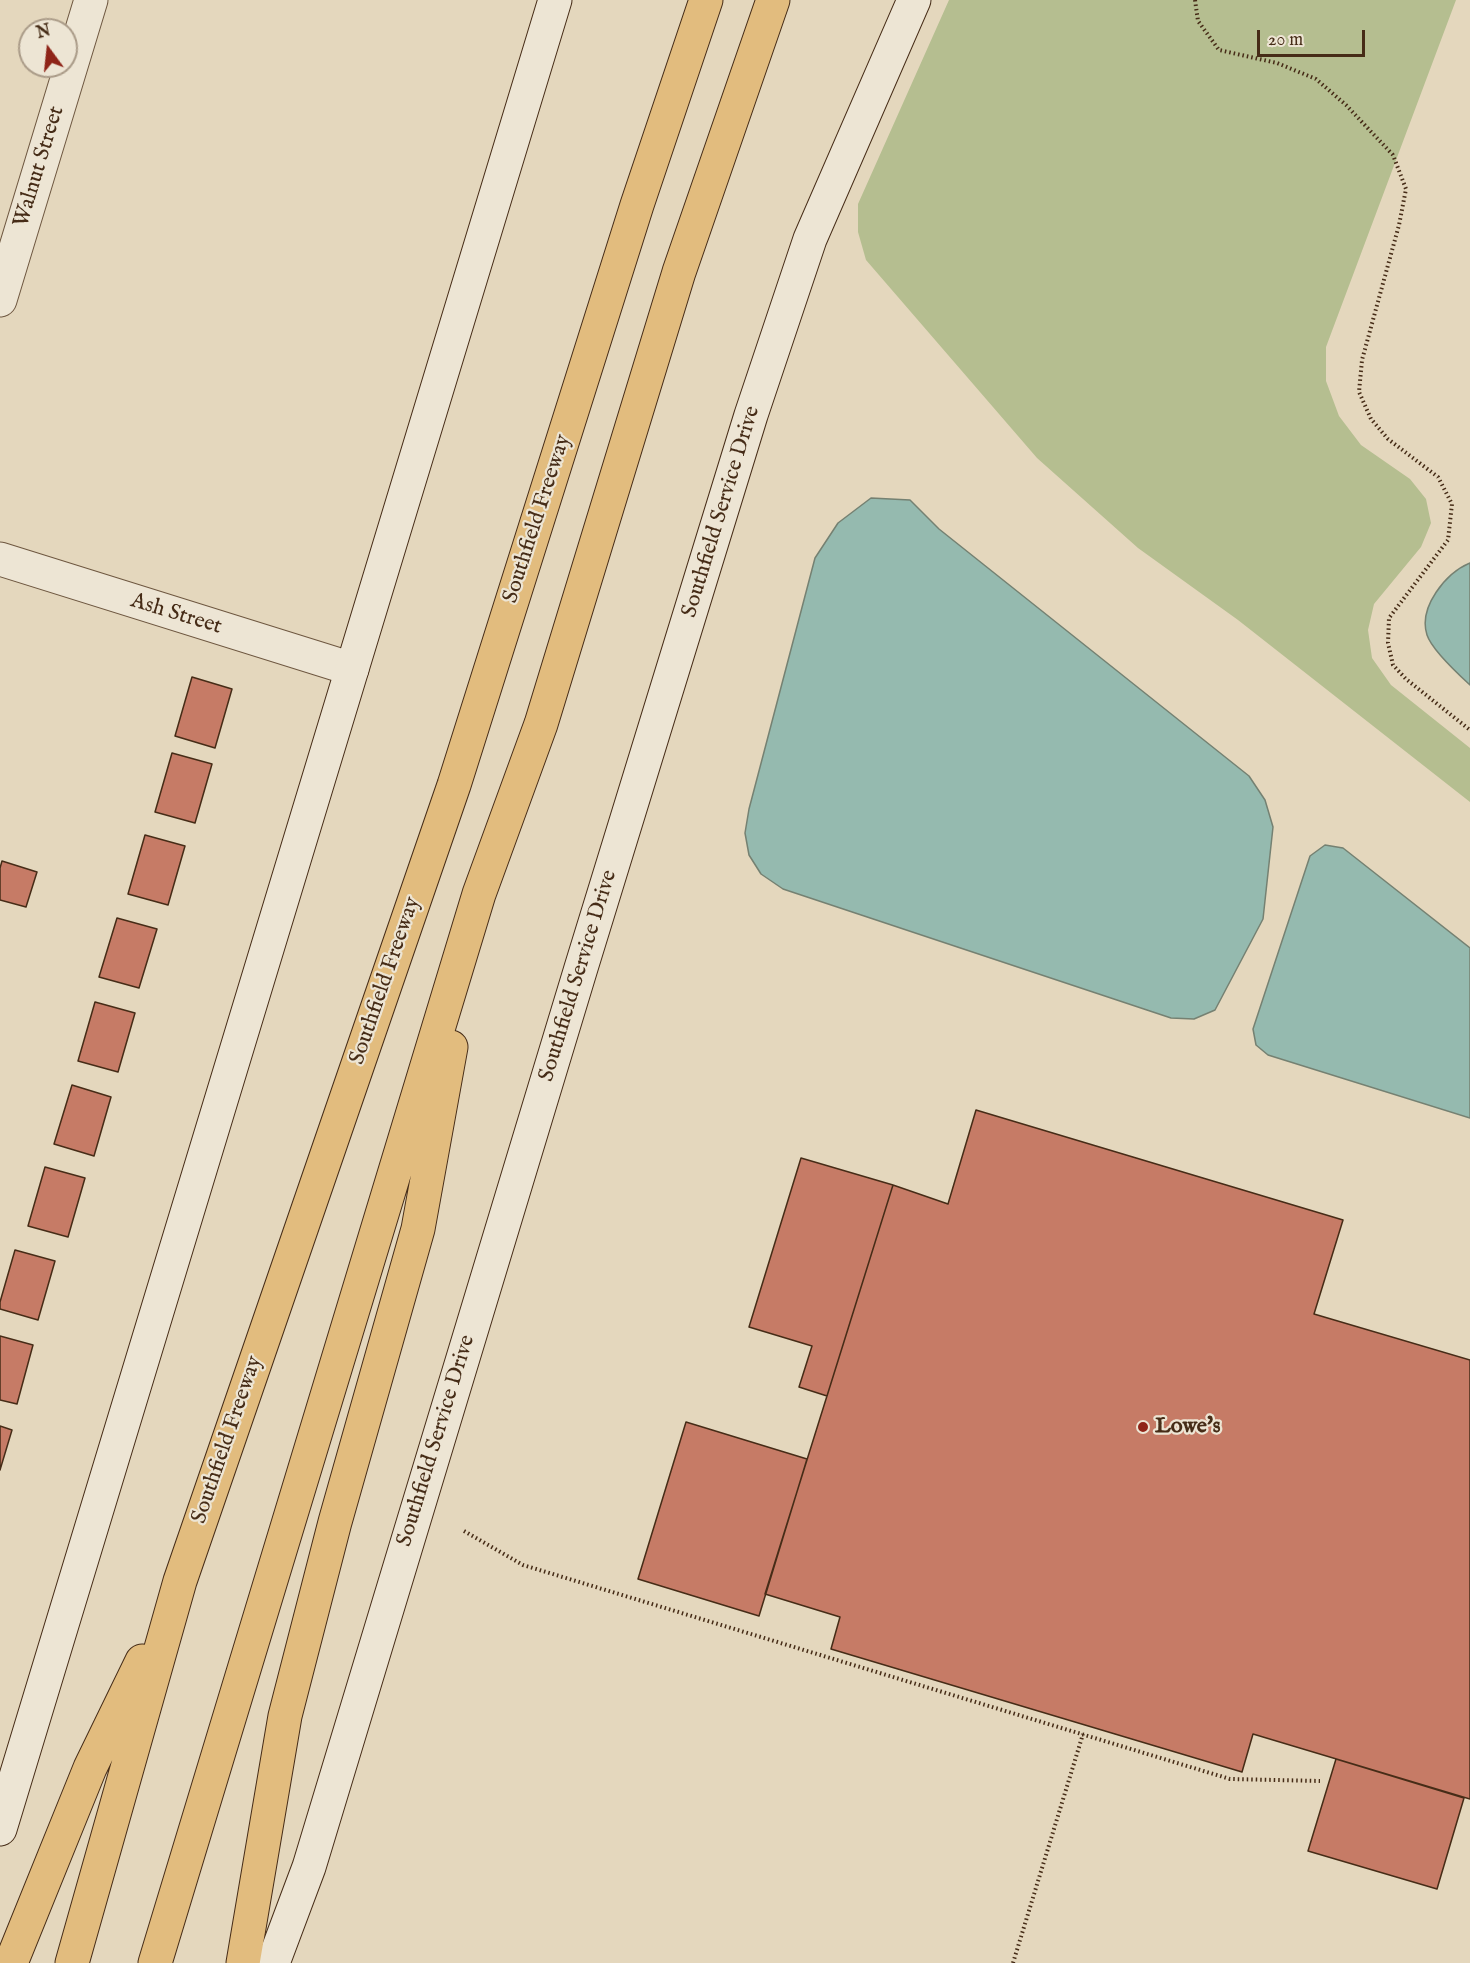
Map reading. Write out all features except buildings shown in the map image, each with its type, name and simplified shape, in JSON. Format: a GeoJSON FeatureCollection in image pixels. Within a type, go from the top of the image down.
{"type":"FeatureCollection","features":[{"type":"Feature","properties":{"kind":"highway","name":"Southfield Freeway"},"geometry":{"type":"LineString","coordinates":[[72,1963],[180,1581],[454,785],[637,205],[706,0]]}},
{"type":"Feature","properties":{"kind":"highway"},"geometry":{"type":"LineString","coordinates":[[155,1963],[479,894],[541,724],[679,272],[773,0]]}},
{"type":"Feature","properties":{"kind":"highway"},"geometry":{"type":"LineString","coordinates":[[243,1963],[285,1716],[334,1522],[418,1230],[479,894]]}},
{"type":"Feature","properties":{"kind":"highway"},"geometry":{"type":"LineString","coordinates":[[11,1963],[90,1768],[180,1581]]}},
{"type":"Feature","properties":{"kind":"main road","name":"Walnut Street"},"geometry":{"type":"LineString","coordinates":[[0,300],[91,0]]}},
{"type":"Feature","properties":{"kind":"main road","name":"Southfield Service Drive"},"geometry":{"type":"LineString","coordinates":[[273,1963],[309,1867],[751,415],[792,300],[810,239],[914,0]]}},
{"type":"Feature","properties":{"kind":"main road"},"geometry":{"type":"LineString","coordinates":[[0,1829],[552,2]]}},
{"type":"Feature","properties":{"kind":"main road","name":"Ash Street"},"geometry":{"type":"LineString","coordinates":[[0,559],[352,669]]}},
{"type":"Feature","properties":{"kind":"path"},"geometry":{"type":"LineString","coordinates":[[1194,0],[1198,21],[1219,50],[1277,63],[1316,79],[1346,105],[1393,154],[1406,189],[1399,225],[1362,360],[1359,392],[1376,426],[1388,440],[1438,477],[1452,504],[1448,540],[1389,618],[1388,643],[1393,665],[1406,679],[1470,730]]}},
{"type":"Feature","properties":{"kind":"path"},"geometry":{"type":"LineString","coordinates":[[464,1531],[523,1565],[1230,1779],[1320,1781]]}},
{"type":"Feature","properties":{"kind":"path"},"geometry":{"type":"LineString","coordinates":[[1013,1963],[1083,1734]]}},
{"type":"Feature","properties":{"kind":"green space"},"geometry":{"type":"Polygon","coordinates":[[[949,0],[1456,0],[1326,347],[1326,381],[1339,416],[1361,445],[1410,479],[1426,499],[1431,523],[1421,547],[1374,604],[1368,630],[1372,658],[1391,685],[1470,748],[1470,802],[1238,620],[1138,548],[1037,458],[866,260],[858,232],[858,204],[949,0]]]}},
{"type":"Feature","properties":{"kind":"water"},"geometry":{"type":"Polygon","coordinates":[[[871,498],[910,500],[939,529],[1249,776],[1265,800],[1273,827],[1263,919],[1215,1010],[1194,1019],[1171,1018],[783,889],[761,874],[749,855],[745,833],[749,809],[815,558],[838,523],[871,498]]]}},
{"type":"Feature","properties":{"kind":"water"},"geometry":{"type":"Polygon","coordinates":[[[1470,563],[1470,685],[1434,648],[1427,635],[1425,624],[1430,603],[1436,592],[1452,575],[1470,563]]]}},
{"type":"Feature","properties":{"kind":"water"},"geometry":{"type":"Polygon","coordinates":[[[1325,845],[1343,848],[1470,948],[1470,1118],[1268,1055],[1256,1045],[1253,1029],[1310,856],[1325,845]]]}},
{"type":"Feature","properties":{"kind":"place","name":"Lowe's"},"geometry":{"type":"Point","coordinates":[1143,1427]}}]}
